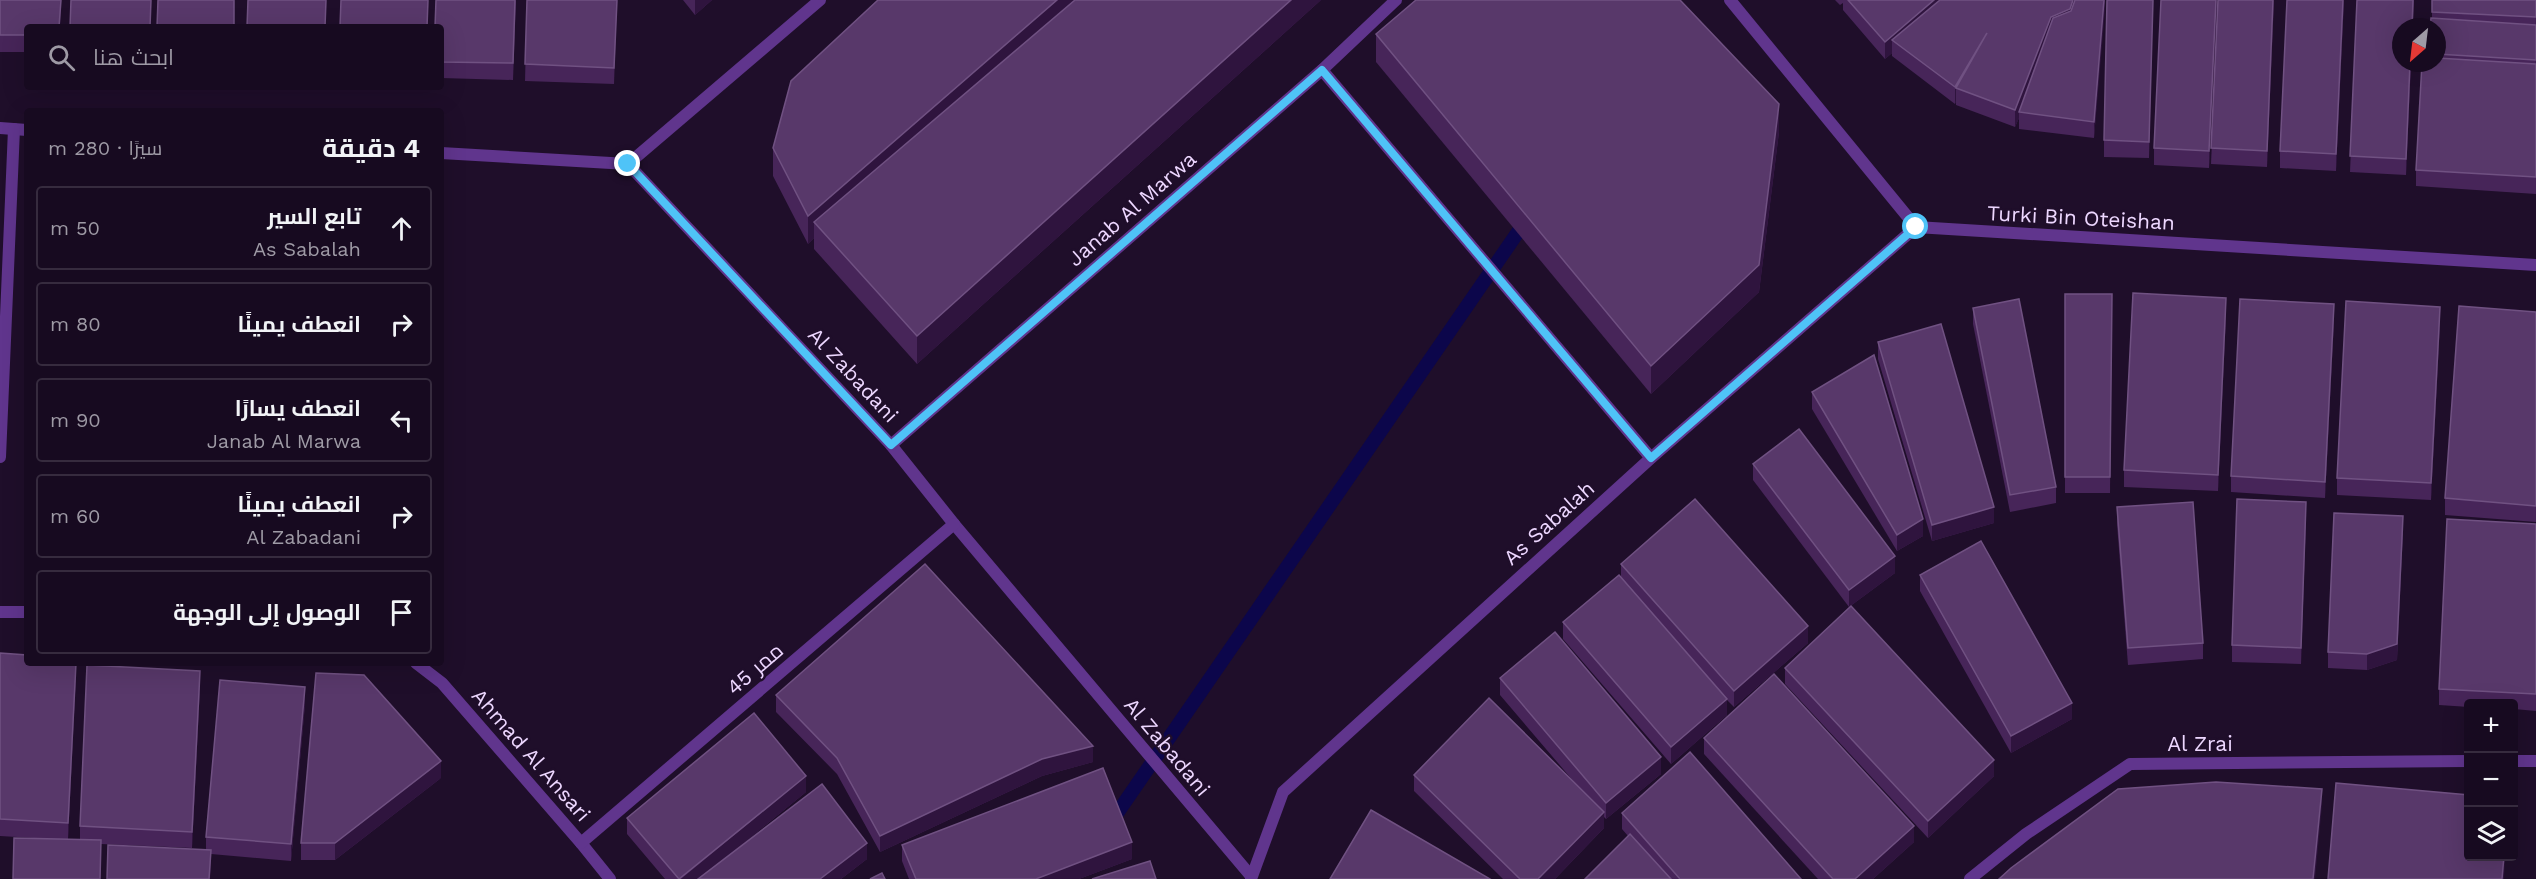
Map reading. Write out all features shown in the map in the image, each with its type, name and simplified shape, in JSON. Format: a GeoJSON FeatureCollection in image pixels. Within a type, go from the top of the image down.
{"type":"FeatureCollection","features":[{"type":"Feature","properties":{"kind":"street"},"geometry":{"type":"LineString","coordinates":[[444,153],[628,164],[820,0]]}},
{"type":"Feature","properties":{"kind":"street","name":"Janab Al Marwa"},"geometry":{"type":"LineString","coordinates":[[891,445],[1322,70],[1396,0]]}},
{"type":"Feature","properties":{"kind":"street"},"geometry":{"type":"LineString","coordinates":[[1730,0],[1916,227]]}},
{"type":"Feature","properties":{"kind":"street"},"geometry":{"type":"LineString","coordinates":[[1322,70],[1651,458]]}},
{"type":"Feature","properties":{"kind":"street"},"geometry":{"type":"LineString","coordinates":[[0,128],[21,130],[0,457]]}},
{"type":"Feature","properties":{"kind":"street","name":"Al Zabadani"},"geometry":{"type":"LineString","coordinates":[[628,164],[891,445],[954,524],[1251,878]]}},
{"type":"Feature","properties":{"kind":"street","name":"Turki Bin Oteishan"},"geometry":{"type":"LineString","coordinates":[[1916,227],[2536,265]]}},
{"type":"Feature","properties":{"kind":"street","name":"As Sabalah"},"geometry":{"type":"LineString","coordinates":[[1251,878],[1283,792],[1651,458],[1916,227]]}},
{"type":"Feature","properties":{"kind":"street","name":"ممر 45"},"geometry":{"type":"LineString","coordinates":[[581,843],[954,524]]}},
{"type":"Feature","properties":{"kind":"street"},"geometry":{"type":"LineString","coordinates":[[0,612],[24,612]]}},
{"type":"Feature","properties":{"kind":"street","name":"Ahmad Al Ansari"},"geometry":{"type":"LineString","coordinates":[[420,666],[442,683],[610,879]]}},
{"type":"Feature","properties":{"kind":"street","name":"Al Zrai"},"geometry":{"type":"LineString","coordinates":[[1970,879],[2026,834],[2130,764],[2464,761]]}},
{"type":"Feature","properties":{"kind":"street"},"geometry":{"type":"LineString","coordinates":[[2518,761],[2536,761]]}},
{"type":"Feature","properties":{"kind":"building"},"geometry":{"type":"Polygon","coordinates":[[[0,0],[61,0],[59,24],[24,24],[24,35],[0,35],[0,0]]]}},
{"type":"Feature","properties":{"kind":"building"},"geometry":{"type":"Polygon","coordinates":[[[71,0],[151,0],[150,24],[70,24],[71,0]]]}},
{"type":"Feature","properties":{"kind":"building"},"geometry":{"type":"Polygon","coordinates":[[[158,0],[234,0],[234,24],[157,24],[158,0]]]}},
{"type":"Feature","properties":{"kind":"building"},"geometry":{"type":"Polygon","coordinates":[[[248,0],[326,0],[325,24],[247,24],[248,0]]]}},
{"type":"Feature","properties":{"kind":"building"},"geometry":{"type":"Polygon","coordinates":[[[341,0],[428,0],[427,24],[340,24],[341,0]]]}},
{"type":"Feature","properties":{"kind":"building"},"geometry":{"type":"Polygon","coordinates":[[[436,0],[515,0],[513,63],[444,62],[444,24],[435,24],[436,0]]]}},
{"type":"Feature","properties":{"kind":"building"},"geometry":{"type":"Polygon","coordinates":[[[527,0],[617,0],[614,68],[525,64],[527,0]]]}},
{"type":"Feature","properties":{"kind":"building"},"geometry":{"type":"Polygon","coordinates":[[[878,0],[1057,0],[808,216],[773,148],[791,81],[878,0]]]}},
{"type":"Feature","properties":{"kind":"building"},"geometry":{"type":"Polygon","coordinates":[[[1075,0],[1291,0],[917,336],[814,222],[1075,0]]]}},
{"type":"Feature","properties":{"kind":"building"},"geometry":{"type":"Polygon","coordinates":[[[1416,0],[1680,0],[1779,104],[1759,265],[1651,366],[1376,34],[1416,0]]]}},
{"type":"Feature","properties":{"kind":"building"},"geometry":{"type":"Polygon","coordinates":[[[1848,0],[1934,0],[1885,42],[1848,0]]]}},
{"type":"Feature","properties":{"kind":"building"},"geometry":{"type":"Polygon","coordinates":[[[1940,0],[2073,0],[2070,9],[2051,17],[2015,110],[1956,88],[1987,33],[1955,87],[1892,40],[1940,0]]]}},
{"type":"Feature","properties":{"kind":"building"},"geometry":{"type":"Polygon","coordinates":[[[2075,0],[2104,0],[2094,122],[2019,112],[2053,18],[2071,11],[2075,0]]]}},
{"type":"Feature","properties":{"kind":"building"},"geometry":{"type":"Polygon","coordinates":[[[2107,0],[2153,0],[2149,142],[2104,140],[2107,0]]]}},
{"type":"Feature","properties":{"kind":"building"},"geometry":{"type":"Polygon","coordinates":[[[2161,0],[2216,0],[2209,151],[2154,148],[2161,0]]]}},
{"type":"Feature","properties":{"kind":"building"},"geometry":{"type":"Polygon","coordinates":[[[2218,0],[2273,0],[2267,151],[2211,148],[2218,0]]]}},
{"type":"Feature","properties":{"kind":"building"},"geometry":{"type":"Polygon","coordinates":[[[2287,0],[2343,0],[2336,154],[2280,151],[2287,0]]]}},
{"type":"Feature","properties":{"kind":"building"},"geometry":{"type":"Polygon","coordinates":[[[2357,0],[2413,0],[2412,18],[2392,18],[2392,72],[2410,72],[2406,159],[2350,156],[2357,0]]]}},
{"type":"Feature","properties":{"kind":"building"},"geometry":{"type":"Polygon","coordinates":[[[2432,0],[2536,0],[2536,17],[2432,12],[2432,0]]]}},
{"type":"Feature","properties":{"kind":"building"},"geometry":{"type":"Polygon","coordinates":[[[2446,19],[2536,25],[2536,60],[2446,55],[2446,19]]]}},
{"type":"Feature","properties":{"kind":"building"},"geometry":{"type":"Polygon","coordinates":[[[2446,59],[2536,64],[2536,177],[2416,170],[2421,72],[2446,72],[2446,59]]]}},
{"type":"Feature","properties":{"kind":"building"},"geometry":{"type":"Polygon","coordinates":[[[2133,293],[2226,298],[2218,475],[2124,470],[2133,293]]]}},
{"type":"Feature","properties":{"kind":"building"},"geometry":{"type":"Polygon","coordinates":[[[2065,294],[2112,294],[2110,477],[2065,477],[2065,294]]]}},
{"type":"Feature","properties":{"kind":"building"},"geometry":{"type":"Polygon","coordinates":[[[2019,299],[2056,487],[2010,495],[1973,308],[2019,299]]]}},
{"type":"Feature","properties":{"kind":"building"},"geometry":{"type":"Polygon","coordinates":[[[2240,299],[2334,304],[2325,482],[2231,476],[2240,299]]]}},
{"type":"Feature","properties":{"kind":"building"},"geometry":{"type":"Polygon","coordinates":[[[2346,301],[2440,307],[2431,483],[2337,478],[2346,301]]]}},
{"type":"Feature","properties":{"kind":"building"},"geometry":{"type":"Polygon","coordinates":[[[2459,306],[2536,312],[2536,506],[2445,498],[2459,306]]]}},
{"type":"Feature","properties":{"kind":"building"},"geometry":{"type":"Polygon","coordinates":[[[1941,324],[1994,507],[1932,525],[1878,342],[1941,324]]]}},
{"type":"Feature","properties":{"kind":"building"},"geometry":{"type":"Polygon","coordinates":[[[1874,355],[1923,519],[1897,535],[1812,392],[1874,355]]]}},
{"type":"Feature","properties":{"kind":"building"},"geometry":{"type":"Polygon","coordinates":[[[1799,429],[1895,556],[1849,590],[1753,464],[1799,429]]]}},
{"type":"Feature","properties":{"kind":"building"},"geometry":{"type":"Polygon","coordinates":[[[1695,499],[1808,626],[1734,691],[1621,564],[1695,499]]]}},
{"type":"Feature","properties":{"kind":"building"},"geometry":{"type":"Polygon","coordinates":[[[2237,499],[2306,502],[2301,648],[2232,645],[2237,499]]]}},
{"type":"Feature","properties":{"kind":"building"},"geometry":{"type":"Polygon","coordinates":[[[2193,502],[2203,643],[2128,648],[2117,507],[2193,502]]]}},
{"type":"Feature","properties":{"kind":"building"},"geometry":{"type":"Polygon","coordinates":[[[2334,513],[2403,516],[2397,644],[2367,654],[2328,652],[2334,513]]]}},
{"type":"Feature","properties":{"kind":"building"},"geometry":{"type":"Polygon","coordinates":[[[2447,519],[2536,524],[2536,694],[2439,689],[2447,519]]]}},
{"type":"Feature","properties":{"kind":"building"},"geometry":{"type":"Polygon","coordinates":[[[1981,541],[2072,703],[2011,736],[1920,575],[1981,541]]]}},
{"type":"Feature","properties":{"kind":"building"},"geometry":{"type":"Polygon","coordinates":[[[925,564],[1093,746],[1042,759],[880,836],[837,758],[776,695],[925,564]]]}},
{"type":"Feature","properties":{"kind":"building"},"geometry":{"type":"Polygon","coordinates":[[[1619,575],[1727,699],[1671,747],[1563,622],[1619,575]]]}},
{"type":"Feature","properties":{"kind":"building"},"geometry":{"type":"Polygon","coordinates":[[[1851,606],[1994,760],[1928,821],[1785,668],[1851,606]]]}},
{"type":"Feature","properties":{"kind":"building"},"geometry":{"type":"Polygon","coordinates":[[[1555,632],[1661,757],[1606,803],[1500,678],[1555,632]]]}},
{"type":"Feature","properties":{"kind":"building"},"geometry":{"type":"Polygon","coordinates":[[[0,653],[24,655],[24,666],[76,666],[68,823],[0,819],[0,653]]]}},
{"type":"Feature","properties":{"kind":"building"},"geometry":{"type":"Polygon","coordinates":[[[87,666],[200,671],[192,832],[80,826],[87,666]]]}},
{"type":"Feature","properties":{"kind":"building"},"geometry":{"type":"Polygon","coordinates":[[[316,673],[364,675],[441,761],[335,843],[301,843],[316,673]]]}},
{"type":"Feature","properties":{"kind":"building"},"geometry":{"type":"Polygon","coordinates":[[[1774,674],[1914,826],[1855,879],[1833,879],[1704,738],[1774,674]]]}},
{"type":"Feature","properties":{"kind":"building"},"geometry":{"type":"Polygon","coordinates":[[[220,680],[305,687],[291,844],[206,837],[220,680]]]}},
{"type":"Feature","properties":{"kind":"building"},"geometry":{"type":"Polygon","coordinates":[[[1489,698],[1604,812],[1538,879],[1520,879],[1414,775],[1489,698]]]}},
{"type":"Feature","properties":{"kind":"building"},"geometry":{"type":"Polygon","coordinates":[[[754,713],[806,776],[679,879],[627,818],[754,713]]]}},
{"type":"Feature","properties":{"kind":"building"},"geometry":{"type":"Polygon","coordinates":[[[1690,752],[1801,879],[1680,879],[1622,813],[1690,752]]]}},
{"type":"Feature","properties":{"kind":"building"},"geometry":{"type":"Polygon","coordinates":[[[1103,768],[1132,842],[1036,879],[916,879],[902,845],[1103,768]]]}},
{"type":"Feature","properties":{"kind":"building"},"geometry":{"type":"Polygon","coordinates":[[[2216,782],[2322,789],[2313,879],[1999,879],[2118,789],[2216,782]]]}},
{"type":"Feature","properties":{"kind":"building"},"geometry":{"type":"Polygon","coordinates":[[[2336,783],[2464,795],[2464,861],[2504,861],[2502,879],[2328,879],[2336,783]]]}},
{"type":"Feature","properties":{"kind":"building"},"geometry":{"type":"Polygon","coordinates":[[[822,784],[867,843],[820,879],[698,879],[822,784]]]}},
{"type":"Feature","properties":{"kind":"building"},"geometry":{"type":"Polygon","coordinates":[[[1371,810],[1490,879],[1330,879],[1371,810]]]}},
{"type":"Feature","properties":{"kind":"building"},"geometry":{"type":"Polygon","coordinates":[[[1630,834],[1671,879],[1585,879],[1630,834]]]}},
{"type":"Feature","properties":{"kind":"building"},"geometry":{"type":"Polygon","coordinates":[[[14,838],[101,840],[100,879],[13,879],[14,838]]]}},
{"type":"Feature","properties":{"kind":"building"},"geometry":{"type":"Polygon","coordinates":[[[108,845],[211,850],[209,879],[107,879],[108,845]]]}},
{"type":"Feature","properties":{"kind":"building"},"geometry":{"type":"Polygon","coordinates":[[[1150,861],[1156,879],[1092,879],[1150,861]]]}},
{"type":"Feature","properties":{"kind":"building"},"geometry":{"type":"Polygon","coordinates":[[[882,873],[885,879],[870,879],[882,873]]]}},
{"type":"Feature","properties":{"kind":"waterway"},"geometry":{"type":"LineString","coordinates":[[1109,825],[1527,219]]}},
{"type":"Feature","properties":{"kind":"route"},"geometry":{"type":"LineString","coordinates":[[628,164],[891,445],[1322,70],[1651,458],[1916,227]]}}]}
